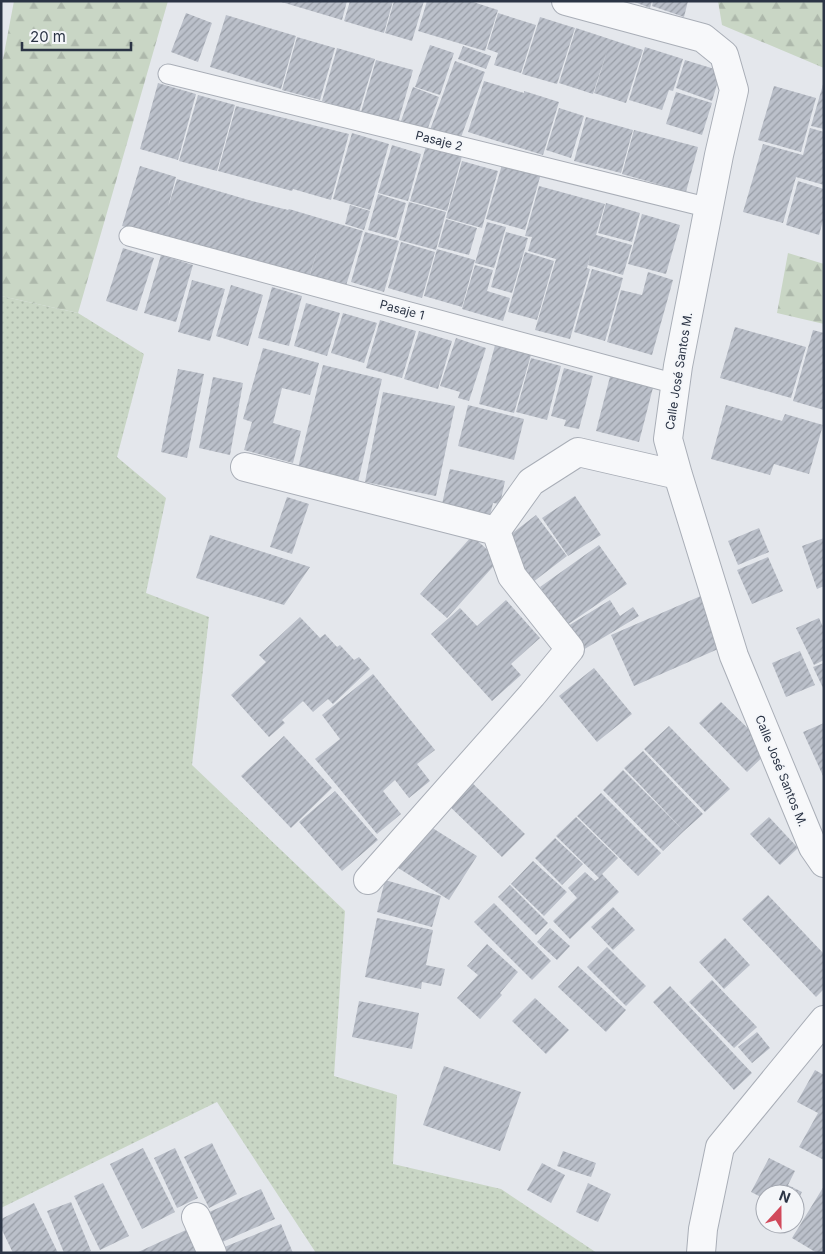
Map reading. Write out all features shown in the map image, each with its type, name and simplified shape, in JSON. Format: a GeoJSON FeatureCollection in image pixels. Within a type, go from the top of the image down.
{"type":"FeatureCollection","features":[{"type":"Feature","properties":{"kind":"street","name":"Calle José Santos M."},"geometry":{"type":"LineString","coordinates":[[566,1],[704,38],[724,56],[734,90],[719,155],[676,384],[668,439],[734,656],[813,847],[824,863]]}},
{"type":"Feature","properties":{"kind":"street"},"geometry":{"type":"LineString","coordinates":[[496,531],[531,482],[578,452],[678,475]]}},
{"type":"Feature","properties":{"kind":"street"},"geometry":{"type":"LineString","coordinates":[[244,467],[496,531]]}},
{"type":"Feature","properties":{"kind":"street"},"geometry":{"type":"LineString","coordinates":[[368,880],[532,695],[570,648],[512,576],[496,531]]}},
{"type":"Feature","properties":{"kind":"street"},"geometry":{"type":"LineString","coordinates":[[701,1253],[702,1229],[720,1147],[824,1020]]}},
{"type":"Feature","properties":{"kind":"street"},"geometry":{"type":"LineString","coordinates":[[196,1217],[212,1253]]}},
{"type":"Feature","properties":{"kind":"lane","name":"Pasaje 2"},"geometry":{"type":"LineString","coordinates":[[168,74],[710,208]]}},
{"type":"Feature","properties":{"kind":"lane","name":"Pasaje 1"},"geometry":{"type":"LineString","coordinates":[[129,236],[676,384]]}},
{"type":"Feature","properties":{"kind":"green space"},"geometry":{"type":"Polygon","coordinates":[[[14,1],[168,1],[78,313],[1,296],[1,59],[3,59],[14,1]]]}},
{"type":"Feature","properties":{"kind":"green space"},"geometry":{"type":"Polygon","coordinates":[[[718,1],[824,1],[824,68],[722,25],[718,1]]]}},
{"type":"Feature","properties":{"kind":"green space"},"geometry":{"type":"Polygon","coordinates":[[[788,253],[824,264],[824,324],[777,313],[788,253]]]}},
{"type":"Feature","properties":{"kind":"green space"},"geometry":{"type":"Polygon","coordinates":[[[1,296],[78,313],[144,354],[117,457],[166,498],[146,593],[209,617],[192,765],[345,911],[334,1076],[397,1095],[393,1164],[501,1189],[597,1253],[316,1253],[217,1102],[1,1208],[1,296]]]}},
{"type":"Feature","properties":{"kind":"building"},"geometry":{"type":"Polygon","coordinates":[[[278,1],[347,1],[342,20],[278,1]]]}},
{"type":"Feature","properties":{"kind":"building"},"geometry":{"type":"Polygon","coordinates":[[[350,1],[393,1],[384,33],[344,21],[350,1]]]}},
{"type":"Feature","properties":{"kind":"building"},"geometry":{"type":"Polygon","coordinates":[[[394,1],[424,1],[412,41],[385,33],[394,1]]]}},
{"type":"Feature","properties":{"kind":"building"},"geometry":{"type":"Polygon","coordinates":[[[427,1],[470,1],[498,10],[485,51],[418,31],[427,1]]]}},
{"type":"Feature","properties":{"kind":"building"},"geometry":{"type":"Polygon","coordinates":[[[632,1],[652,1],[650,8],[632,1]]]}},
{"type":"Feature","properties":{"kind":"building"},"geometry":{"type":"Polygon","coordinates":[[[653,1],[688,1],[684,17],[652,6],[653,1]]]}},
{"type":"Feature","properties":{"kind":"building"},"geometry":{"type":"Polygon","coordinates":[[[186,13],[212,23],[198,62],[171,52],[186,13]]]}},
{"type":"Feature","properties":{"kind":"building"},"geometry":{"type":"Polygon","coordinates":[[[498,13],[536,25],[521,73],[494,65],[498,53],[487,49],[498,13]]]}},
{"type":"Feature","properties":{"kind":"building"},"geometry":{"type":"Polygon","coordinates":[[[226,15],[296,36],[281,89],[210,67],[226,15]]]}},
{"type":"Feature","properties":{"kind":"building"},"geometry":{"type":"Polygon","coordinates":[[[540,17],[575,28],[557,84],[522,74],[540,17]]]}},
{"type":"Feature","properties":{"kind":"building"},"geometry":{"type":"Polygon","coordinates":[[[576,28],[643,50],[626,103],[594,93],[608,48],[593,94],[559,83],[576,28]]]}},
{"type":"Feature","properties":{"kind":"building"},"geometry":{"type":"Polygon","coordinates":[[[297,37],[335,48],[320,100],[282,90],[297,37]]]}},
{"type":"Feature","properties":{"kind":"building"},"geometry":{"type":"Polygon","coordinates":[[[430,45],[454,53],[440,95],[415,87],[430,45]]]}},
{"type":"Feature","properties":{"kind":"building"},"geometry":{"type":"Polygon","coordinates":[[[463,46],[491,56],[486,69],[458,59],[463,46]]]}},
{"type":"Feature","properties":{"kind":"building"},"geometry":{"type":"Polygon","coordinates":[[[645,47],[683,59],[673,91],[669,90],[662,110],[629,100],[645,47]]]}},
{"type":"Feature","properties":{"kind":"building"},"geometry":{"type":"Polygon","coordinates":[[[337,48],[375,59],[359,112],[322,101],[337,48]]]}},
{"type":"Feature","properties":{"kind":"building"},"geometry":{"type":"Polygon","coordinates":[[[376,60],[413,70],[398,123],[361,112],[376,60]]]}},
{"type":"Feature","properties":{"kind":"building"},"geometry":{"type":"Polygon","coordinates":[[[685,60],[721,71],[712,101],[676,88],[685,60]]]}},
{"type":"Feature","properties":{"kind":"building"},"geometry":{"type":"Polygon","coordinates":[[[455,61],[485,72],[460,140],[430,130],[455,61]]]}},
{"type":"Feature","properties":{"kind":"building"},"geometry":{"type":"Polygon","coordinates":[[[484,81],[559,102],[543,155],[468,132],[484,81]]]}},
{"type":"Feature","properties":{"kind":"building"},"geometry":{"type":"Polygon","coordinates":[[[824,81],[824,129],[811,126],[824,81]]]}},
{"type":"Feature","properties":{"kind":"building"},"geometry":{"type":"Polygon","coordinates":[[[158,83],[196,94],[178,160],[140,149],[158,83]]]}},
{"type":"Feature","properties":{"kind":"building"},"geometry":{"type":"Polygon","coordinates":[[[774,86],[816,98],[801,152],[758,140],[774,86]]]}},
{"type":"Feature","properties":{"kind":"building"},"geometry":{"type":"Polygon","coordinates":[[[413,87],[439,97],[427,131],[401,121],[413,87]]]}},
{"type":"Feature","properties":{"kind":"building"},"geometry":{"type":"Polygon","coordinates":[[[676,92],[712,103],[702,135],[666,124],[676,92]]]}},
{"type":"Feature","properties":{"kind":"building"},"geometry":{"type":"Polygon","coordinates":[[[198,95],[235,105],[217,171],[179,161],[198,95]]]}},
{"type":"Feature","properties":{"kind":"building"},"geometry":{"type":"Polygon","coordinates":[[[236,106],[349,134],[331,200],[218,171],[236,106]]]}},
{"type":"Feature","properties":{"kind":"building"},"geometry":{"type":"Polygon","coordinates":[[[559,108],[584,116],[571,158],[546,150],[559,108]]]}},
{"type":"Feature","properties":{"kind":"building"},"geometry":{"type":"Polygon","coordinates":[[[586,117],[633,130],[621,173],[574,161],[586,117]]]}},
{"type":"Feature","properties":{"kind":"building"},"geometry":{"type":"Polygon","coordinates":[[[810,128],[824,132],[824,185],[796,177],[783,223],[743,212],[763,144],[803,155],[810,128]]]}},
{"type":"Feature","properties":{"kind":"building"},"geometry":{"type":"Polygon","coordinates":[[[634,130],[698,147],[686,192],[622,174],[634,130]]]}},
{"type":"Feature","properties":{"kind":"building"},"geometry":{"type":"Polygon","coordinates":[[[352,133],[389,144],[370,210],[333,199],[352,133]]]}},
{"type":"Feature","properties":{"kind":"building"},"geometry":{"type":"Polygon","coordinates":[[[392,145],[421,154],[408,201],[378,193],[392,145]]]}},
{"type":"Feature","properties":{"kind":"building"},"geometry":{"type":"Polygon","coordinates":[[[426,146],[462,156],[447,211],[410,201],[426,146]]]}},
{"type":"Feature","properties":{"kind":"building"},"geometry":{"type":"Polygon","coordinates":[[[504,158],[542,170],[525,230],[486,219],[504,158]]]}},
{"type":"Feature","properties":{"kind":"building"},"geometry":{"type":"Polygon","coordinates":[[[462,161],[498,171],[482,228],[446,218],[462,161]]]}},
{"type":"Feature","properties":{"kind":"building"},"geometry":{"type":"Polygon","coordinates":[[[140,166],[176,177],[168,207],[177,179],[363,231],[344,292],[308,281],[321,239],[308,280],[122,226],[140,166]]]}},
{"type":"Feature","properties":{"kind":"building"},"geometry":{"type":"Polygon","coordinates":[[[798,181],[824,189],[824,217],[819,235],[786,225],[798,181]]]}},
{"type":"Feature","properties":{"kind":"building"},"geometry":{"type":"Polygon","coordinates":[[[539,186],[605,204],[596,235],[632,245],[623,275],[588,265],[591,251],[587,268],[528,251],[532,237],[525,236],[539,186]]]}},
{"type":"Feature","properties":{"kind":"building"},"geometry":{"type":"Polygon","coordinates":[[[378,194],[406,203],[396,238],[368,230],[378,194]]]}},
{"type":"Feature","properties":{"kind":"building"},"geometry":{"type":"Polygon","coordinates":[[[409,202],[446,212],[436,250],[399,240],[409,202]]]}},
{"type":"Feature","properties":{"kind":"building"},"geometry":{"type":"Polygon","coordinates":[[[606,203],[640,213],[632,242],[598,233],[606,203]]]}},
{"type":"Feature","properties":{"kind":"building"},"geometry":{"type":"Polygon","coordinates":[[[350,205],[370,211],[364,230],[345,224],[350,205]]]}},
{"type":"Feature","properties":{"kind":"building"},"geometry":{"type":"Polygon","coordinates":[[[642,214],[680,225],[666,274],[628,264],[642,214]]]}},
{"type":"Feature","properties":{"kind":"building"},"geometry":{"type":"Polygon","coordinates":[[[446,219],[477,228],[469,255],[438,247],[446,219]]]}},
{"type":"Feature","properties":{"kind":"building"},"geometry":{"type":"Polygon","coordinates":[[[487,222],[506,227],[494,268],[475,263],[487,222]]]}},
{"type":"Feature","properties":{"kind":"building"},"geometry":{"type":"Polygon","coordinates":[[[365,232],[399,241],[384,292],[351,282],[365,232]]]}},
{"type":"Feature","properties":{"kind":"building"},"geometry":{"type":"Polygon","coordinates":[[[506,232],[528,238],[512,293],[491,287],[506,232]]]}},
{"type":"Feature","properties":{"kind":"building"},"geometry":{"type":"Polygon","coordinates":[[[401,242],[435,252],[422,298],[388,288],[401,242]]]}},
{"type":"Feature","properties":{"kind":"building"},"geometry":{"type":"Polygon","coordinates":[[[123,248],[154,258],[137,311],[106,301],[123,248]]]}},
{"type":"Feature","properties":{"kind":"building"},"geometry":{"type":"Polygon","coordinates":[[[437,249],[475,260],[462,307],[424,296],[437,249]]]}},
{"type":"Feature","properties":{"kind":"building"},"geometry":{"type":"Polygon","coordinates":[[[525,252],[554,261],[537,320],[508,312],[525,252]]]}},
{"type":"Feature","properties":{"kind":"building"},"geometry":{"type":"Polygon","coordinates":[[[161,255],[193,265],[176,322],[144,313],[161,255]]]}},
{"type":"Feature","properties":{"kind":"building"},"geometry":{"type":"Polygon","coordinates":[[[556,259],[590,269],[570,339],[535,330],[556,259]]]}},
{"type":"Feature","properties":{"kind":"building"},"geometry":{"type":"Polygon","coordinates":[[[475,265],[493,270],[487,291],[510,298],[503,321],[462,309],[475,265]]]}},
{"type":"Feature","properties":{"kind":"building"},"geometry":{"type":"Polygon","coordinates":[[[592,269],[623,278],[605,341],[574,332],[592,269]]]}},
{"type":"Feature","properties":{"kind":"building"},"geometry":{"type":"Polygon","coordinates":[[[648,272],[673,280],[652,355],[607,342],[621,290],[642,295],[648,272]]]}},
{"type":"Feature","properties":{"kind":"building"},"geometry":{"type":"Polygon","coordinates":[[[192,280],[225,289],[210,341],[178,332],[192,280]]]}},
{"type":"Feature","properties":{"kind":"building"},"geometry":{"type":"Polygon","coordinates":[[[231,285],[263,295],[248,346],[216,336],[231,285]]]}},
{"type":"Feature","properties":{"kind":"building"},"geometry":{"type":"Polygon","coordinates":[[[272,287],[302,296],[289,346],[258,338],[272,287]]]}},
{"type":"Feature","properties":{"kind":"building"},"geometry":{"type":"Polygon","coordinates":[[[306,303],[340,313],[327,356],[294,346],[306,303]]]}},
{"type":"Feature","properties":{"kind":"building"},"geometry":{"type":"Polygon","coordinates":[[[343,313],[377,323],[364,363],[331,353],[343,313]]]}},
{"type":"Feature","properties":{"kind":"building"},"geometry":{"type":"Polygon","coordinates":[[[380,320],[416,331],[402,378],[366,368],[380,320]]]}},
{"type":"Feature","properties":{"kind":"building"},"geometry":{"type":"Polygon","coordinates":[[[735,327],[806,347],[791,398],[720,378],[735,327]]]}},
{"type":"Feature","properties":{"kind":"building"},"geometry":{"type":"Polygon","coordinates":[[[813,330],[824,333],[824,410],[793,401],[813,330]]]}},
{"type":"Feature","properties":{"kind":"building"},"geometry":{"type":"Polygon","coordinates":[[[419,331],[452,341],[438,389],[404,379],[419,331]]]}},
{"type":"Feature","properties":{"kind":"building"},"geometry":{"type":"Polygon","coordinates":[[[456,338],[486,348],[469,401],[458,398],[460,392],[440,386],[456,338]]]}},
{"type":"Feature","properties":{"kind":"building"},"geometry":{"type":"Polygon","coordinates":[[[497,338],[533,348],[514,413],[479,404],[497,338]]]}},
{"type":"Feature","properties":{"kind":"building"},"geometry":{"type":"Polygon","coordinates":[[[263,348],[319,363],[310,395],[282,388],[273,423],[301,431],[293,463],[244,450],[252,422],[243,419],[263,348]]]}},
{"type":"Feature","properties":{"kind":"building"},"geometry":{"type":"Polygon","coordinates":[[[531,358],[561,366],[547,420],[516,412],[531,358]]]}},
{"type":"Feature","properties":{"kind":"building"},"geometry":{"type":"Polygon","coordinates":[[[614,361],[657,372],[639,442],[596,431],[614,361]]]}},
{"type":"Feature","properties":{"kind":"building"},"geometry":{"type":"Polygon","coordinates":[[[323,365],[382,379],[358,482],[298,468],[323,365]]]}},
{"type":"Feature","properties":{"kind":"building"},"geometry":{"type":"Polygon","coordinates":[[[564,368],[593,376],[579,429],[564,426],[566,420],[551,416],[564,368]]]}},
{"type":"Feature","properties":{"kind":"building"},"geometry":{"type":"Polygon","coordinates":[[[178,369],[204,374],[187,458],[161,452],[178,369]]]}},
{"type":"Feature","properties":{"kind":"building"},"geometry":{"type":"Polygon","coordinates":[[[213,377],[243,383],[230,455],[199,448],[213,377]]]}},
{"type":"Feature","properties":{"kind":"building"},"geometry":{"type":"Polygon","coordinates":[[[383,392],[455,406],[436,496],[365,482],[383,392]]]}},
{"type":"Feature","properties":{"kind":"building"},"geometry":{"type":"Polygon","coordinates":[[[468,405],[524,419],[514,460],[458,446],[468,405]]]}},
{"type":"Feature","properties":{"kind":"building"},"geometry":{"type":"Polygon","coordinates":[[[726,405],[782,421],[785,414],[823,425],[809,474],[774,464],[770,475],[711,459],[726,405]]]}},
{"type":"Feature","properties":{"kind":"building"},"geometry":{"type":"Polygon","coordinates":[[[450,469],[505,481],[500,504],[493,503],[490,515],[442,504],[450,469]]]}},
{"type":"Feature","properties":{"kind":"building"},"geometry":{"type":"Polygon","coordinates":[[[575,496],[601,535],[568,556],[542,518],[575,496]]]}},
{"type":"Feature","properties":{"kind":"building"},"geometry":{"type":"Polygon","coordinates":[[[287,497],[309,504],[292,554],[270,547],[287,497]]]}},
{"type":"Feature","properties":{"kind":"building"},"geometry":{"type":"Polygon","coordinates":[[[536,515],[567,556],[533,582],[502,541],[536,515]]]}},
{"type":"Feature","properties":{"kind":"building"},"geometry":{"type":"Polygon","coordinates":[[[759,528],[769,552],[738,565],[728,541],[759,528]]]}},
{"type":"Feature","properties":{"kind":"building"},"geometry":{"type":"Polygon","coordinates":[[[210,535],[310,567],[284,605],[196,578],[210,535]]]}},
{"type":"Feature","properties":{"kind":"building"},"geometry":{"type":"Polygon","coordinates":[[[472,536],[499,560],[447,618],[420,594],[472,536]]]}},
{"type":"Feature","properties":{"kind":"building"},"geometry":{"type":"Polygon","coordinates":[[[824,538],[824,586],[817,589],[802,546],[824,538]]]}},
{"type":"Feature","properties":{"kind":"building"},"geometry":{"type":"Polygon","coordinates":[[[599,545],[627,584],[567,625],[540,587],[599,545]]]}},
{"type":"Feature","properties":{"kind":"building"},"geometry":{"type":"Polygon","coordinates":[[[768,557],[783,591],[752,604],[737,570],[768,557]]]}},
{"type":"Feature","properties":{"kind":"building"},"geometry":{"type":"Polygon","coordinates":[[[703,595],[725,646],[634,686],[611,635],[703,595]]]}},
{"type":"Feature","properties":{"kind":"building"},"geometry":{"type":"Polygon","coordinates":[[[506,600],[540,638],[511,664],[521,675],[492,701],[431,634],[460,608],[477,626],[506,600]]]}},
{"type":"Feature","properties":{"kind":"building"},"geometry":{"type":"Polygon","coordinates":[[[610,600],[620,616],[633,607],[639,616],[583,650],[568,626],[610,600]]]}},
{"type":"Feature","properties":{"kind":"building"},"geometry":{"type":"Polygon","coordinates":[[[300,617],[320,638],[325,634],[337,647],[340,645],[354,660],[359,657],[370,669],[333,704],[328,699],[313,712],[303,701],[282,720],[285,723],[269,737],[231,695],[266,662],[259,655],[300,617]]]}},
{"type":"Feature","properties":{"kind":"building"},"geometry":{"type":"Polygon","coordinates":[[[819,618],[824,629],[824,660],[814,665],[796,628],[819,618]]]}},
{"type":"Feature","properties":{"kind":"building"},"geometry":{"type":"Polygon","coordinates":[[[800,651],[815,685],[786,697],[772,663],[800,651]]]}},
{"type":"Feature","properties":{"kind":"building"},"geometry":{"type":"Polygon","coordinates":[[[824,663],[824,690],[813,667],[824,663]]]}},
{"type":"Feature","properties":{"kind":"building"},"geometry":{"type":"Polygon","coordinates":[[[594,668],[632,714],[597,742],[559,696],[594,668]]]}},
{"type":"Feature","properties":{"kind":"building"},"geometry":{"type":"Polygon","coordinates":[[[373,674],[435,750],[417,764],[430,781],[409,798],[395,780],[383,791],[401,814],[377,834],[315,759],[340,739],[322,715],[373,674]]]}},
{"type":"Feature","properties":{"kind":"building"},"geometry":{"type":"Polygon","coordinates":[[[721,702],[770,750],[747,772],[699,723],[721,702]]]}},
{"type":"Feature","properties":{"kind":"building"},"geometry":{"type":"Polygon","coordinates":[[[824,723],[824,778],[803,732],[824,723]]]}},
{"type":"Feature","properties":{"kind":"building"},"geometry":{"type":"Polygon","coordinates":[[[669,726],[730,789],[705,812],[644,749],[669,726]]]}},
{"type":"Feature","properties":{"kind":"building"},"geometry":{"type":"Polygon","coordinates":[[[284,736],[332,788],[291,828],[241,776],[284,736]]]}},
{"type":"Feature","properties":{"kind":"building"},"geometry":{"type":"Polygon","coordinates":[[[643,751],[703,814],[684,831],[624,768],[643,751]]]}},
{"type":"Feature","properties":{"kind":"building"},"geometry":{"type":"Polygon","coordinates":[[[623,770],[684,831],[663,851],[603,790],[623,770]]]}},
{"type":"Feature","properties":{"kind":"building"},"geometry":{"type":"Polygon","coordinates":[[[465,776],[525,834],[502,857],[442,799],[465,776]]]}},
{"type":"Feature","properties":{"kind":"building"},"geometry":{"type":"Polygon","coordinates":[[[335,791],[378,840],[342,871],[299,822],[335,791]]]}},
{"type":"Feature","properties":{"kind":"building"},"geometry":{"type":"Polygon","coordinates":[[[601,793],[661,853],[638,876],[577,816],[601,793]]]}},
{"type":"Feature","properties":{"kind":"building"},"geometry":{"type":"Polygon","coordinates":[[[576,817],[618,858],[602,874],[619,892],[570,939],[553,921],[577,898],[568,888],[585,872],[595,881],[599,878],[556,836],[576,817]]]}},
{"type":"Feature","properties":{"kind":"building"},"geometry":{"type":"Polygon","coordinates":[[[769,817],[798,848],[780,865],[750,834],[769,817]]]}},
{"type":"Feature","properties":{"kind":"building"},"geometry":{"type":"Polygon","coordinates":[[[423,822],[477,856],[449,900],[395,866],[423,822]]]}},
{"type":"Feature","properties":{"kind":"building"},"geometry":{"type":"Polygon","coordinates":[[[555,838],[583,864],[562,885],[535,858],[555,838]]]}},
{"type":"Feature","properties":{"kind":"building"},"geometry":{"type":"Polygon","coordinates":[[[533,861],[567,892],[544,916],[511,884],[533,861]]]}},
{"type":"Feature","properties":{"kind":"building"},"geometry":{"type":"Polygon","coordinates":[[[385,880],[441,896],[432,927],[377,912],[385,880]]]}},
{"type":"Feature","properties":{"kind":"building"},"geometry":{"type":"Polygon","coordinates":[[[510,885],[548,923],[536,935],[498,897],[510,885]]]}},
{"type":"Feature","properties":{"kind":"building"},"geometry":{"type":"Polygon","coordinates":[[[768,895],[824,954],[824,989],[816,997],[742,919],[768,895]]]}},
{"type":"Feature","properties":{"kind":"building"},"geometry":{"type":"Polygon","coordinates":[[[494,903],[551,961],[532,980],[474,922],[494,903]]]}},
{"type":"Feature","properties":{"kind":"building"},"geometry":{"type":"Polygon","coordinates":[[[613,907],[635,930],[613,950],[591,927],[613,907]]]}},
{"type":"Feature","properties":{"kind":"building"},"geometry":{"type":"Polygon","coordinates":[[[377,918],[433,930],[426,965],[445,969],[441,986],[422,982],[421,989],[365,977],[377,918]]]}},
{"type":"Feature","properties":{"kind":"building"},"geometry":{"type":"Polygon","coordinates":[[[550,928],[570,946],[557,960],[537,942],[550,928]]]}},
{"type":"Feature","properties":{"kind":"building"},"geometry":{"type":"Polygon","coordinates":[[[725,938],[750,965],[724,989],[699,962],[725,938]]]}},
{"type":"Feature","properties":{"kind":"building"},"geometry":{"type":"Polygon","coordinates":[[[487,944],[518,972],[500,993],[502,995],[480,1019],[457,998],[478,975],[467,966],[487,944]]]}},
{"type":"Feature","properties":{"kind":"building"},"geometry":{"type":"Polygon","coordinates":[[[607,947],[646,986],[626,1006],[587,967],[607,947]]]}},
{"type":"Feature","properties":{"kind":"building"},"geometry":{"type":"Polygon","coordinates":[[[578,966],[626,1010],[606,1032],[558,987],[578,966]]]}},
{"type":"Feature","properties":{"kind":"building"},"geometry":{"type":"Polygon","coordinates":[[[712,980],[757,1027],[734,1048],[689,1002],[712,980]]]}},
{"type":"Feature","properties":{"kind":"building"},"geometry":{"type":"Polygon","coordinates":[[[670,986],[752,1073],[734,1090],[653,1002],[670,986]]]}},
{"type":"Feature","properties":{"kind":"building"},"geometry":{"type":"Polygon","coordinates":[[[535,998],[569,1030],[546,1054],[512,1021],[535,998]]]}},
{"type":"Feature","properties":{"kind":"building"},"geometry":{"type":"Polygon","coordinates":[[[359,1001],[419,1013],[412,1049],[352,1037],[359,1001]]]}},
{"type":"Feature","properties":{"kind":"building"},"geometry":{"type":"Polygon","coordinates":[[[757,1032],[770,1048],[752,1063],[738,1047],[757,1032]]]}},
{"type":"Feature","properties":{"kind":"building"},"geometry":{"type":"Polygon","coordinates":[[[444,1066],[521,1092],[500,1151],[423,1125],[444,1066]]]}},
{"type":"Feature","properties":{"kind":"building"},"geometry":{"type":"Polygon","coordinates":[[[815,1070],[824,1075],[824,1160],[799,1147],[818,1113],[797,1102],[815,1070]]]}},
{"type":"Feature","properties":{"kind":"building"},"geometry":{"type":"Polygon","coordinates":[[[212,1143],[237,1194],[209,1208],[184,1157],[212,1143]]]}},
{"type":"Feature","properties":{"kind":"building"},"geometry":{"type":"Polygon","coordinates":[[[143,1148],[175,1212],[142,1229],[110,1164],[143,1148]]]}},
{"type":"Feature","properties":{"kind":"building"},"geometry":{"type":"Polygon","coordinates":[[[175,1148],[198,1198],[177,1208],[154,1158],[175,1148]]]}},
{"type":"Feature","properties":{"kind":"building"},"geometry":{"type":"Polygon","coordinates":[[[563,1151],[596,1163],[591,1177],[557,1166],[563,1151]]]}},
{"type":"Feature","properties":{"kind":"building"},"geometry":{"type":"Polygon","coordinates":[[[769,1158],[795,1171],[788,1184],[755,1184],[769,1158]]]}},
{"type":"Feature","properties":{"kind":"building"},"geometry":{"type":"Polygon","coordinates":[[[542,1163],[565,1175],[551,1203],[527,1190],[542,1163]]]}},
{"type":"Feature","properties":{"kind":"building"},"geometry":{"type":"Polygon","coordinates":[[[103,1183],[129,1236],[100,1250],[74,1196],[103,1183]]]}},
{"type":"Feature","properties":{"kind":"building"},"geometry":{"type":"Polygon","coordinates":[[[588,1183],[611,1194],[598,1222],[576,1212],[588,1183]]]}},
{"type":"Feature","properties":{"kind":"building"},"geometry":{"type":"Polygon","coordinates":[[[755,1184],[755,1194],[751,1192],[755,1184]]]}},
{"type":"Feature","properties":{"kind":"building"},"geometry":{"type":"Polygon","coordinates":[[[824,1186],[824,1253],[817,1253],[792,1238],[794,1234],[805,1234],[805,1217],[824,1186]]]}},
{"type":"Feature","properties":{"kind":"building"},"geometry":{"type":"Polygon","coordinates":[[[261,1189],[275,1219],[220,1243],[207,1213],[261,1189]]]}},
{"type":"Feature","properties":{"kind":"building"},"geometry":{"type":"Polygon","coordinates":[[[71,1202],[91,1251],[87,1253],[64,1253],[47,1211],[71,1202]]]}},
{"type":"Feature","properties":{"kind":"building"},"geometry":{"type":"Polygon","coordinates":[[[34,1203],[58,1253],[13,1253],[1,1228],[1,1219],[34,1203]]]}},
{"type":"Feature","properties":{"kind":"building"},"geometry":{"type":"Polygon","coordinates":[[[281,1224],[293,1253],[224,1253],[222,1248],[281,1224]]]}},
{"type":"Feature","properties":{"kind":"building"},"geometry":{"type":"Polygon","coordinates":[[[186,1230],[197,1253],[136,1253],[186,1230]]]}}]}
